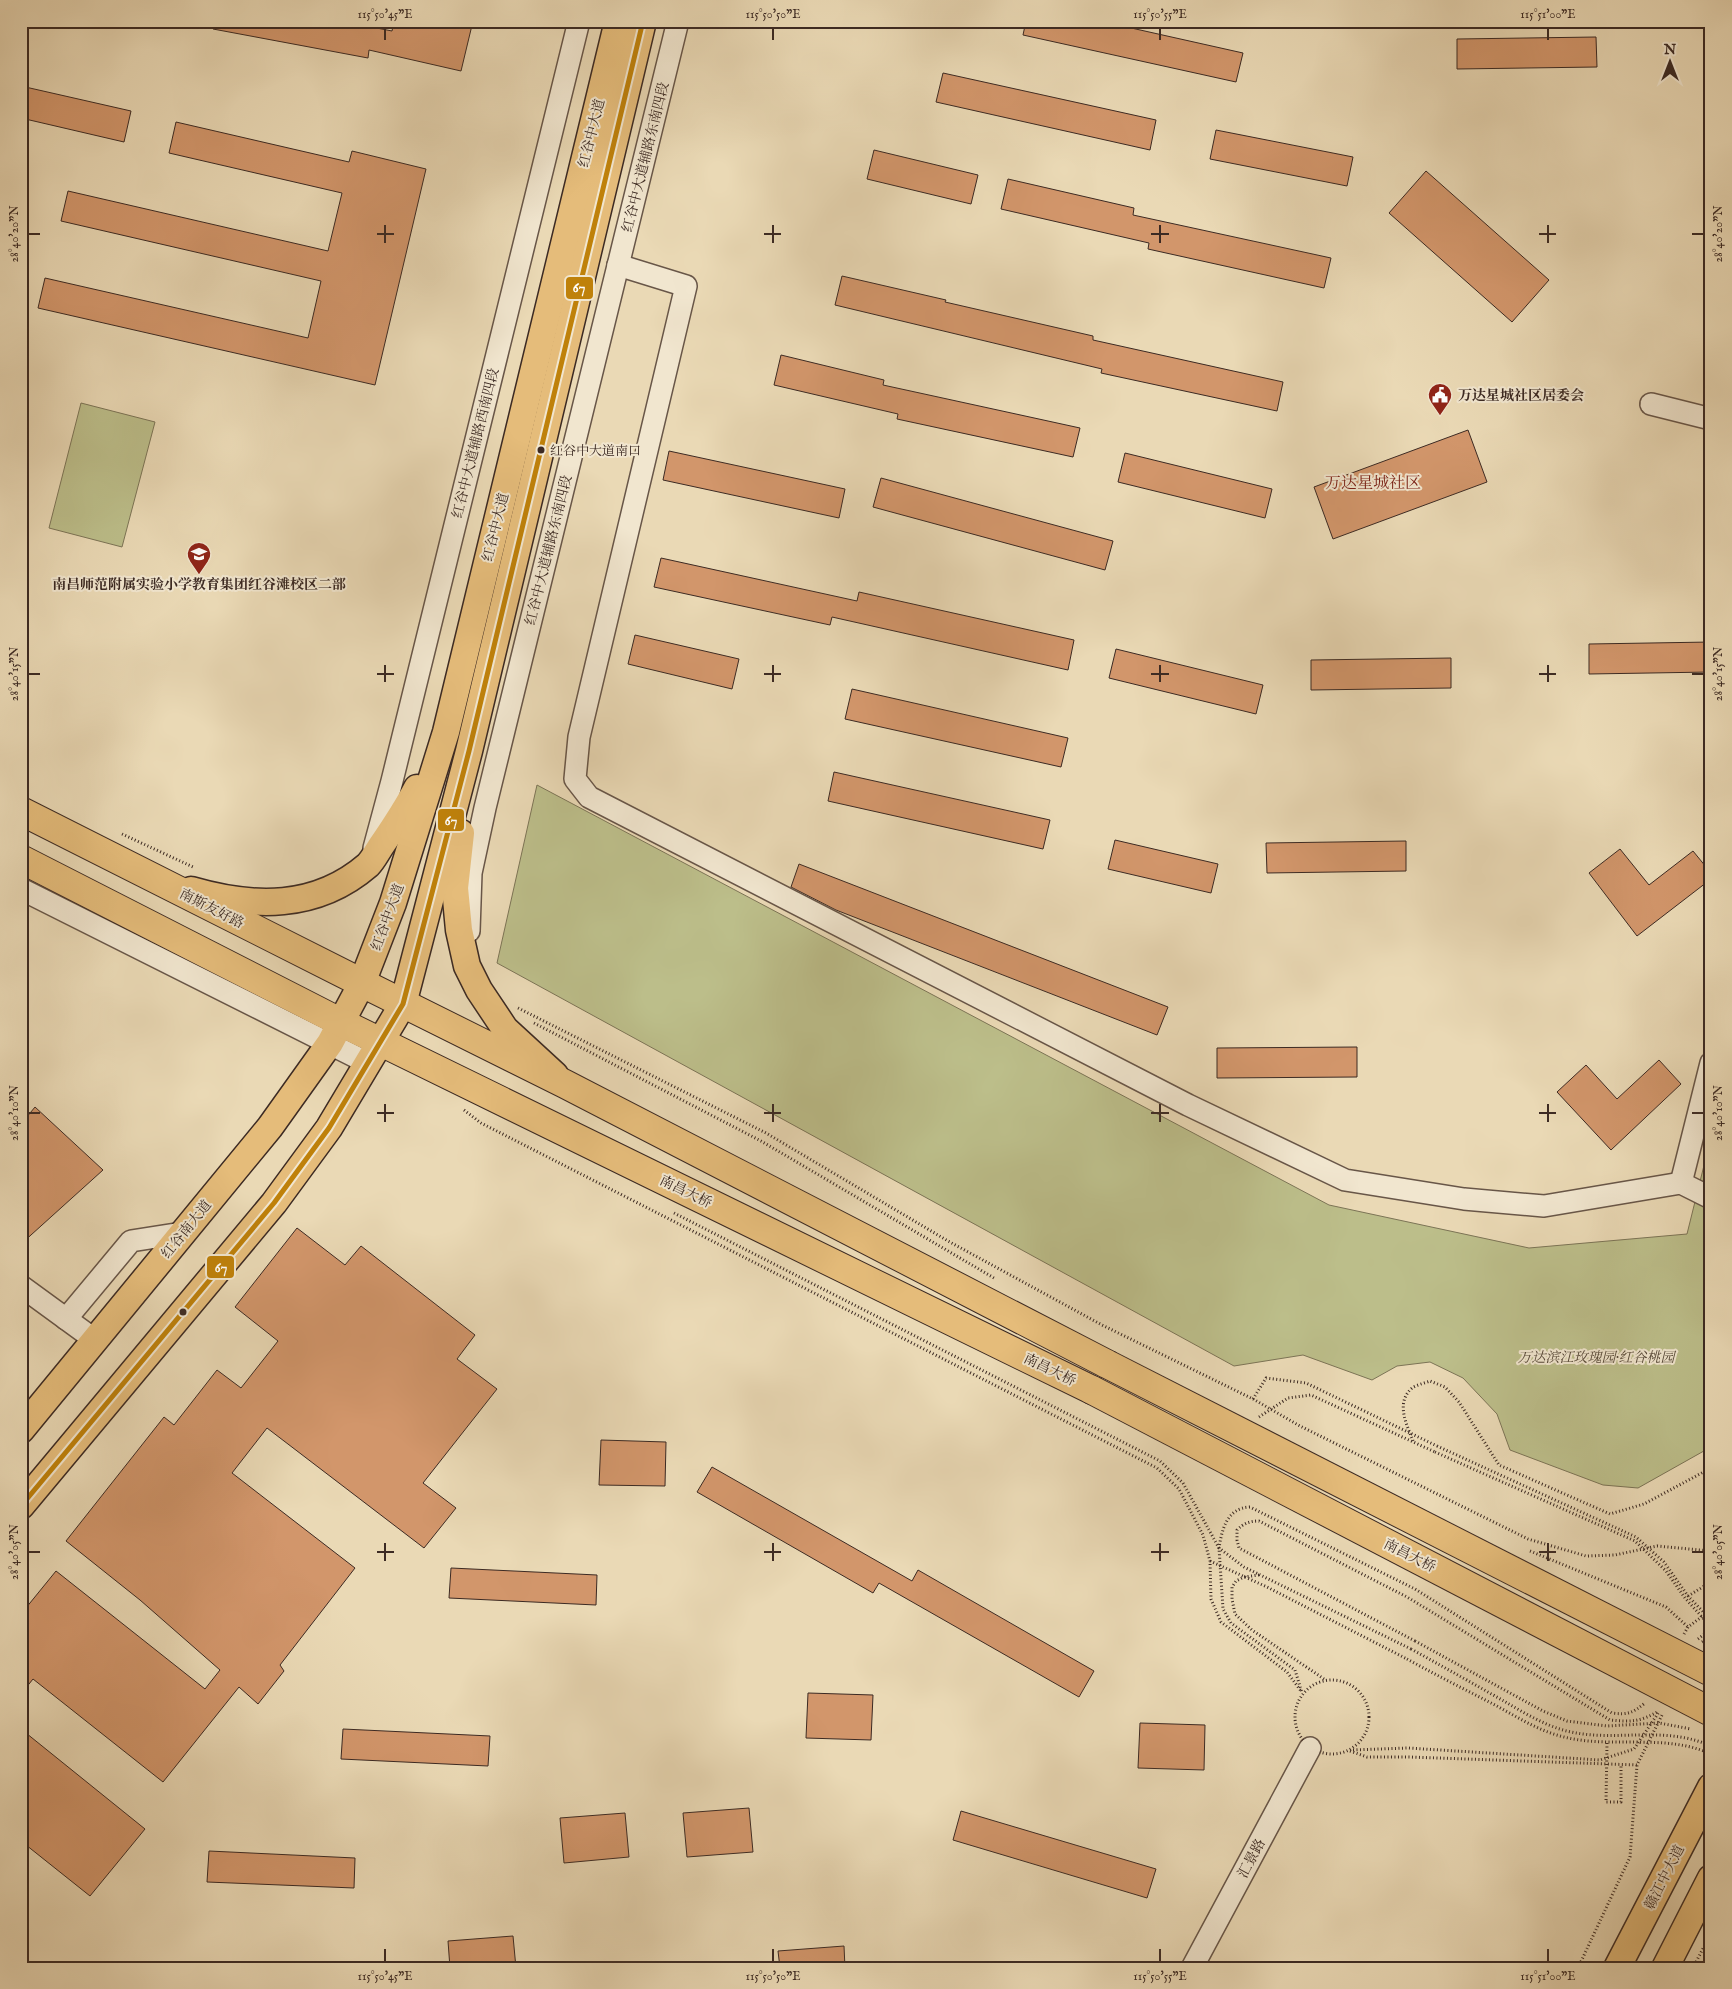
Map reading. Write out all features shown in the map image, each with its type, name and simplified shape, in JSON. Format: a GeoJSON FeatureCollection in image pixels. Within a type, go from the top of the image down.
{"type":"FeatureCollection","features":[{"type":"Feature","properties":{"kind":"highway","name":"南斯友好路"},"geometry":{"type":"LineString","coordinates":[[21,811],[403,1004]]}},
{"type":"Feature","properties":{"kind":"highway"},"geometry":{"type":"LineString","coordinates":[[21,859],[336,1033],[375,1052]]}},
{"type":"Feature","properties":{"kind":"highway"},"geometry":{"type":"LineString","coordinates":[[403,1004],[565,1084],[1107,1364],[1711,1672]]}},
{"type":"Feature","properties":{"kind":"highway","name":"南昌大桥"},"geometry":{"type":"LineString","coordinates":[[375,1052],[1092,1390],[1702,1721]]}},
{"type":"Feature","properties":{"kind":"main road","name":"红谷中大道"},"geometry":{"type":"LineString","coordinates":[[375,1052],[403,1004],[469,751],[613,94],[610,58],[618,21]]}},
{"type":"Feature","properties":{"kind":"main road","name":"红谷中大道"},"geometry":{"type":"LineString","coordinates":[[336,1033],[362,983],[393,903],[446,732],[613,94],[643,21]]}},
{"type":"Feature","properties":{"kind":"main road"},"geometry":{"type":"LineString","coordinates":[[158,880],[221,898],[268,903],[307,898],[337,887],[369,864],[403,815],[446,732]]}},
{"type":"Feature","properties":{"kind":"main road"},"geometry":{"type":"LineString","coordinates":[[469,751],[455,888],[459,930],[467,966],[479,990],[505,1029],[565,1084]]}},
{"type":"Feature","properties":{"kind":"main road","name":"红谷南大道"},"geometry":{"type":"LineString","coordinates":[[21,1430],[270,1126],[336,1033]]}},
{"type":"Feature","properties":{"kind":"main road"},"geometry":{"type":"LineString","coordinates":[[21,1506],[274,1203],[329,1128],[375,1052]]}},
{"type":"Feature","properties":{"kind":"main road","name":"赣江中大道"},"geometry":{"type":"LineString","coordinates":[[1617,1968],[1711,1787]]}},
{"type":"Feature","properties":{"kind":"main road"},"geometry":{"type":"LineString","coordinates":[[1665,1968],[1711,1878]]}},
{"type":"Feature","properties":{"kind":"street","name":"红谷中大道辅路西南四段"},"geometry":{"type":"LineString","coordinates":[[369,864],[392,781],[579,21]]}},
{"type":"Feature","properties":{"kind":"street"},"geometry":{"type":"LineString","coordinates":[[610,58],[611,21]]}},
{"type":"Feature","properties":{"kind":"street","name":"红谷中大道辅路东南四段"},"geometry":{"type":"LineString","coordinates":[[467,966],[471,873],[485,808],[678,21]]}},
{"type":"Feature","properties":{"kind":"street"},"geometry":{"type":"LineString","coordinates":[[618,265],[686,286],[579,737],[575,779],[589,797],[1188,1105],[1345,1180],[1464,1199],[1544,1206],[1681,1183],[1711,1198]]}},
{"type":"Feature","properties":{"kind":"street"},"geometry":{"type":"LineString","coordinates":[[1651,404],[1711,419]]}},
{"type":"Feature","properties":{"kind":"street"},"geometry":{"type":"LineString","coordinates":[[21,889],[336,1033]]}},
{"type":"Feature","properties":{"kind":"street"},"geometry":{"type":"LineString","coordinates":[[1681,1183],[1711,1063]]}},
{"type":"Feature","properties":{"kind":"street"},"geometry":{"type":"LineString","coordinates":[[66,1318],[130,1241],[182,1233]]}},
{"type":"Feature","properties":{"kind":"street"},"geometry":{"type":"LineString","coordinates":[[21,1286],[95,1340]]}},
{"type":"Feature","properties":{"kind":"street","name":"汇景路"},"geometry":{"type":"LineString","coordinates":[[1192,1968],[1310,1748]]}},
{"type":"Feature","properties":{"kind":"path"},"geometry":{"type":"LineString","coordinates":[[118,832],[198,870]]}},
{"type":"Feature","properties":{"kind":"path"},"geometry":{"type":"LineString","coordinates":[[510,1004],[766,1132],[948,1241],[1093,1320],[1253,1398],[1300,1426],[1528,1539],[1586,1556],[1615,1555],[1657,1546],[1711,1551]]}},
{"type":"Feature","properties":{"kind":"path"},"geometry":{"type":"LineString","coordinates":[[511,1009],[519,1014]]}},
{"type":"Feature","properties":{"kind":"path"},"geometry":{"type":"LineString","coordinates":[[527,1019],[761,1141],[1002,1282]]}},
{"type":"Feature","properties":{"kind":"path"},"geometry":{"type":"LineString","coordinates":[[473,1111],[462,1107],[481,1123],[1156,1468],[1179,1489],[1203,1535],[1210,1561],[1211,1599],[1221,1622],[1286,1672],[1302,1693]]}},
{"type":"Feature","properties":{"kind":"path"},"geometry":{"type":"LineString","coordinates":[[667,1210],[1160,1462],[1183,1483],[1219,1548],[1244,1567],[1412,1649],[1538,1720],[1564,1731],[1607,1736],[1658,1734],[1700,1741],[1711,1746]]}},
{"type":"Feature","properties":{"kind":"path"},"geometry":{"type":"LineString","coordinates":[[1253,1398],[1266,1378],[1306,1383],[1437,1446],[1636,1537],[1664,1562],[1688,1596],[1711,1620]]}},
{"type":"Feature","properties":{"kind":"path"},"geometry":{"type":"LineString","coordinates":[[1413,1441],[1404,1417],[1404,1401],[1412,1388],[1430,1381],[1445,1386],[1459,1402],[1499,1465],[1610,1514],[1644,1504],[1711,1468]]}},
{"type":"Feature","properties":{"kind":"path"},"geometry":{"type":"LineString","coordinates":[[1259,1417],[1288,1398],[1311,1395],[1635,1541],[1666,1571],[1685,1598],[1711,1628],[1696,1642]]}},
{"type":"Feature","properties":{"kind":"path"},"geometry":{"type":"LineString","coordinates":[[1251,1412],[1268,1421]]}},
{"type":"Feature","properties":{"kind":"path"},"geometry":{"type":"LineString","coordinates":[[1302,1693],[1295,1670],[1231,1623],[1223,1609],[1219,1548],[1222,1528],[1230,1515],[1242,1507],[1250,1507],[1414,1589],[1612,1713],[1624,1715],[1634,1713],[1645,1704]]}},
{"type":"Feature","properties":{"kind":"path"},"geometry":{"type":"LineString","coordinates":[[1350,1751],[1366,1735],[1370,1714],[1363,1694],[1346,1681],[1324,1679],[1312,1684],[1302,1693],[1294,1712],[1297,1732],[1310,1748],[1330,1755],[1350,1751],[1408,1748],[1600,1760],[1634,1749],[1659,1711],[1647,1718],[1633,1722],[1610,1720],[1407,1597],[1260,1521],[1251,1521],[1243,1524],[1237,1530],[1239,1548],[1543,1711],[1567,1721],[1607,1726],[1659,1723],[1702,1721]]}},
{"type":"Feature","properties":{"kind":"path"},"geometry":{"type":"LineString","coordinates":[[1529,1551],[1666,1607],[1688,1627]]}},
{"type":"Feature","properties":{"kind":"path"},"geometry":{"type":"LineString","coordinates":[[1210,1561],[1407,1659],[1538,1728],[1565,1737],[1607,1743],[1660,1742],[1700,1749],[1711,1754]]}},
{"type":"Feature","properties":{"kind":"path"},"geometry":{"type":"LineString","coordinates":[[1260,1575],[1244,1577],[1236,1581],[1232,1587],[1235,1614],[1252,1630],[1324,1679]]}},
{"type":"Feature","properties":{"kind":"path"},"geometry":{"type":"LineString","coordinates":[[1688,1596],[1711,1582]]}},
{"type":"Feature","properties":{"kind":"path"},"geometry":{"type":"LineString","coordinates":[[1684,1635],[1688,1627],[1711,1610]]}},
{"type":"Feature","properties":{"kind":"path"},"geometry":{"type":"LineString","coordinates":[[1700,1643],[1711,1636]]}},
{"type":"Feature","properties":{"kind":"path"},"geometry":{"type":"LineString","coordinates":[[1578,1968],[1630,1857],[1637,1765],[1664,1709]]}},
{"type":"Feature","properties":{"kind":"path"},"geometry":{"type":"LineString","coordinates":[[1607,1743],[1606,1802],[1621,1802],[1621,1765]]}},
{"type":"Feature","properties":{"kind":"path"},"geometry":{"type":"LineString","coordinates":[[1350,1751],[1367,1757],[1637,1765]]}},
{"type":"Feature","properties":{"kind":"path"},"geometry":{"type":"LineString","coordinates":[[1693,1968],[1711,1933]]}},
{"type":"Feature","properties":{"kind":"path"},"geometry":{"type":"LineString","coordinates":[[1706,1968],[1711,1959]]}},
{"type":"Feature","properties":{"kind":"green space"},"geometry":{"type":"Polygon","coordinates":[[[81,403],[155,422],[122,547],[49,528],[81,403]]]}},
{"type":"Feature","properties":{"kind":"green space","name":"万达滨江玫瑰园·红谷桃园"},"geometry":{"type":"Polygon","coordinates":[[[537,785],[1329,1205],[1529,1248],[1687,1234],[1711,1137],[1711,1447],[1638,1488],[1603,1485],[1510,1450],[1497,1414],[1463,1378],[1430,1362],[1397,1366],[1372,1380],[1303,1355],[1234,1366],[497,963],[537,785]]]}},
{"type":"Feature","properties":{"kind":"building"},"geometry":{"type":"Polygon","coordinates":[[[213,21],[341,21],[392,31],[394,21],[473,21],[461,71],[369,50],[368,58],[213,29],[213,21]]]}},
{"type":"Feature","properties":{"kind":"building"},"geometry":{"type":"Polygon","coordinates":[[[1026,21],[1100,21],[1243,53],[1236,82],[1023,35],[1026,21]]]}},
{"type":"Feature","properties":{"kind":"building"},"geometry":{"type":"Polygon","coordinates":[[[1596,37],[1597,67],[1457,69],[1457,39],[1596,37]]]}},
{"type":"Feature","properties":{"kind":"building"},"geometry":{"type":"Polygon","coordinates":[[[943,73],[1156,120],[1150,150],[936,102],[943,73]]]}},
{"type":"Feature","properties":{"kind":"building"},"geometry":{"type":"Polygon","coordinates":[[[21,86],[131,111],[124,142],[21,118],[21,86]]]}},
{"type":"Feature","properties":{"kind":"building"},"geometry":{"type":"Polygon","coordinates":[[[176,122],[349,162],[352,151],[426,169],[375,385],[38,308],[45,278],[308,338],[321,281],[61,221],[68,191],[328,251],[342,193],[169,153],[176,122]]]}},
{"type":"Feature","properties":{"kind":"building"},"geometry":{"type":"Polygon","coordinates":[[[1216,130],[1353,157],[1347,186],[1210,159],[1216,130]]]}},
{"type":"Feature","properties":{"kind":"building"},"geometry":{"type":"Polygon","coordinates":[[[874,150],[978,175],[971,204],[867,179],[874,150]]]}},
{"type":"Feature","properties":{"kind":"building"},"geometry":{"type":"Polygon","coordinates":[[[1426,171],[1549,280],[1512,322],[1389,213],[1426,171]]]}},
{"type":"Feature","properties":{"kind":"building"},"geometry":{"type":"Polygon","coordinates":[[[1008,179],[1134,208],[1133,215],[1331,258],[1324,288],[1148,249],[1149,243],[1001,209],[1008,179]]]}},
{"type":"Feature","properties":{"kind":"building"},"geometry":{"type":"Polygon","coordinates":[[[842,276],[1093,336],[1093,340],[1283,382],[1277,411],[1101,373],[1102,369],[835,305],[842,276]]]}},
{"type":"Feature","properties":{"kind":"building"},"geometry":{"type":"Polygon","coordinates":[[[781,355],[884,380],[883,385],[1080,428],[1073,457],[897,419],[898,414],[774,385],[781,355]]]}},
{"type":"Feature","properties":{"kind":"building"},"geometry":{"type":"Polygon","coordinates":[[[1468,430],[1487,482],[1333,539],[1314,487],[1468,430]]]}},
{"type":"Feature","properties":{"kind":"building"},"geometry":{"type":"Polygon","coordinates":[[[669,451],[845,489],[839,518],[663,480],[669,451]]]}},
{"type":"Feature","properties":{"kind":"building"},"geometry":{"type":"Polygon","coordinates":[[[1125,453],[1272,489],[1265,518],[1118,482],[1125,453]]]}},
{"type":"Feature","properties":{"kind":"building"},"geometry":{"type":"Polygon","coordinates":[[[881,478],[1113,541],[1105,570],[873,507],[881,478]]]}},
{"type":"Feature","properties":{"kind":"building"},"geometry":{"type":"Polygon","coordinates":[[[661,558],[857,601],[859,592],[1074,640],[1068,670],[832,617],[830,625],[654,587],[661,558]]]}},
{"type":"Feature","properties":{"kind":"building"},"geometry":{"type":"Polygon","coordinates":[[[635,635],[739,659],[732,689],[628,664],[635,635]]]}},
{"type":"Feature","properties":{"kind":"building"},"geometry":{"type":"Polygon","coordinates":[[[1711,642],[1711,672],[1589,674],[1589,644],[1711,642]]]}},
{"type":"Feature","properties":{"kind":"building"},"geometry":{"type":"Polygon","coordinates":[[[1116,649],[1263,685],[1256,714],[1109,678],[1116,649]]]}},
{"type":"Feature","properties":{"kind":"building"},"geometry":{"type":"Polygon","coordinates":[[[1451,658],[1451,688],[1311,690],[1311,660],[1451,658]]]}},
{"type":"Feature","properties":{"kind":"building"},"geometry":{"type":"Polygon","coordinates":[[[852,689],[1068,738],[1061,767],[845,719],[852,689]]]}},
{"type":"Feature","properties":{"kind":"building"},"geometry":{"type":"Polygon","coordinates":[[[834,772],[1050,820],[1043,849],[828,801],[834,772]]]}},
{"type":"Feature","properties":{"kind":"building"},"geometry":{"type":"Polygon","coordinates":[[[1115,840],[1218,864],[1211,893],[1108,869],[1115,840]]]}},
{"type":"Feature","properties":{"kind":"building"},"geometry":{"type":"Polygon","coordinates":[[[1406,841],[1406,871],[1267,873],[1266,843],[1406,841]]]}},
{"type":"Feature","properties":{"kind":"building"},"geometry":{"type":"Polygon","coordinates":[[[1620,849],[1649,885],[1693,851],[1711,873],[1711,879],[1637,936],[1589,873],[1620,849]]]}},
{"type":"Feature","properties":{"kind":"building"},"geometry":{"type":"Polygon","coordinates":[[[799,864],[1168,1007],[1157,1035],[836,910],[791,887],[799,864]]]}},
{"type":"Feature","properties":{"kind":"building"},"geometry":{"type":"Polygon","coordinates":[[[1357,1047],[1357,1077],[1217,1078],[1217,1048],[1357,1047]]]}},
{"type":"Feature","properties":{"kind":"building"},"geometry":{"type":"Polygon","coordinates":[[[1659,1060],[1681,1084],[1611,1150],[1557,1092],[1586,1065],[1617,1099],[1659,1060]]]}},
{"type":"Feature","properties":{"kind":"building"},"geometry":{"type":"Polygon","coordinates":[[[35,1107],[103,1170],[21,1244],[21,1124],[35,1107]]]}},
{"type":"Feature","properties":{"kind":"building"},"geometry":{"type":"Polygon","coordinates":[[[297,1228],[345,1265],[361,1246],[475,1335],[457,1359],[497,1389],[423,1483],[456,1508],[424,1548],[267,1428],[232,1473],[355,1568],[280,1665],[284,1671],[258,1704],[239,1687],[163,1782],[33,1679],[21,1694],[21,1614],[56,1571],[205,1689],[220,1670],[140,1600],[66,1541],[164,1417],[174,1425],[217,1370],[241,1388],[278,1341],[235,1307],[297,1228]]]}},
{"type":"Feature","properties":{"kind":"building"},"geometry":{"type":"Polygon","coordinates":[[[601,1440],[666,1442],[665,1486],[599,1485],[601,1440]]]}},
{"type":"Feature","properties":{"kind":"building"},"geometry":{"type":"Polygon","coordinates":[[[712,1467],[912,1581],[918,1570],[1094,1671],[1079,1697],[879,1583],[873,1593],[697,1492],[712,1467]]]}},
{"type":"Feature","properties":{"kind":"building"},"geometry":{"type":"Polygon","coordinates":[[[451,1568],[597,1575],[596,1605],[449,1598],[451,1568]]]}},
{"type":"Feature","properties":{"kind":"building"},"geometry":{"type":"Polygon","coordinates":[[[808,1693],[873,1695],[871,1740],[806,1738],[808,1693]]]}},
{"type":"Feature","properties":{"kind":"building"},"geometry":{"type":"Polygon","coordinates":[[[1140,1723],[1205,1725],[1204,1770],[1138,1768],[1140,1723]]]}},
{"type":"Feature","properties":{"kind":"building"},"geometry":{"type":"Polygon","coordinates":[[[21,1729],[145,1829],[90,1896],[21,1841],[21,1729]]]}},
{"type":"Feature","properties":{"kind":"building"},"geometry":{"type":"Polygon","coordinates":[[[343,1729],[490,1736],[488,1766],[341,1759],[343,1729]]]}},
{"type":"Feature","properties":{"kind":"building"},"geometry":{"type":"Polygon","coordinates":[[[749,1808],[753,1852],[687,1857],[683,1813],[749,1808]]]}},
{"type":"Feature","properties":{"kind":"building"},"geometry":{"type":"Polygon","coordinates":[[[961,1811],[1156,1869],[1147,1898],[953,1840],[961,1811]]]}},
{"type":"Feature","properties":{"kind":"building"},"geometry":{"type":"Polygon","coordinates":[[[625,1813],[629,1857],[564,1863],[560,1818],[625,1813]]]}},
{"type":"Feature","properties":{"kind":"building"},"geometry":{"type":"Polygon","coordinates":[[[209,1851],[355,1858],[354,1888],[207,1882],[209,1851]]]}},
{"type":"Feature","properties":{"kind":"building"},"geometry":{"type":"Polygon","coordinates":[[[513,1936],[516,1968],[450,1968],[448,1941],[513,1936]]]}},
{"type":"Feature","properties":{"kind":"building"},"geometry":{"type":"Polygon","coordinates":[[[844,1946],[845,1968],[780,1968],[778,1951],[844,1946]]]}},
{"type":"Feature","properties":{"kind":"transit line","name":"67"},"geometry":{"type":"LineString","coordinates":[[21,1506],[274,1203],[329,1128],[403,1004],[469,751],[643,21]]}},
{"type":"Feature","properties":{"kind":"place","name":"万达星城社区居委会"},"geometry":{"type":"Point","coordinates":[1440,416]}},
{"type":"Feature","properties":{"kind":"place","name":"红谷中大道南口"},"geometry":{"type":"Point","coordinates":[541,450]}},
{"type":"Feature","properties":{"kind":"place","name":"南昌师范附属实验小学教育集团红谷滩校区二部"},"geometry":{"type":"Point","coordinates":[199,575]}},
{"type":"Feature","properties":{"kind":"district","name":"万达星城社区"},"geometry":{"type":"Point","coordinates":[1373,482]}}]}
